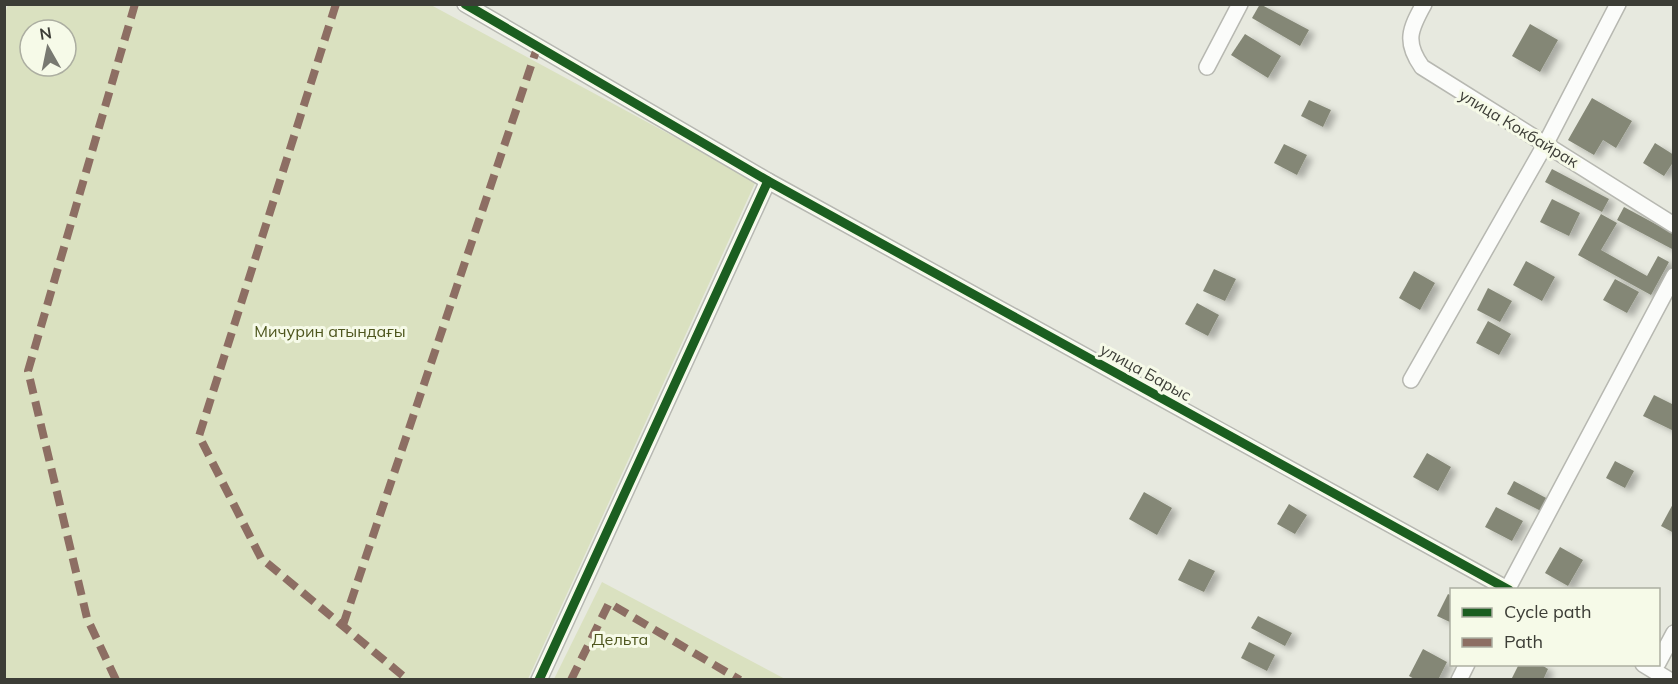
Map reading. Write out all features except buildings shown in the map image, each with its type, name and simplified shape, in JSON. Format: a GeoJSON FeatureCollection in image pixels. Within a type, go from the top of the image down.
{"type":"FeatureCollection","features":[{"type":"Feature","properties":{"kind":"street","name":"улица Барыс"},"geometry":{"type":"LineString","coordinates":[[465,4],[768,181],[1506,588]]}},
{"type":"Feature","properties":{"kind":"street"},"geometry":{"type":"LineString","coordinates":[[1208,67],[1240,4]]}},
{"type":"Feature","properties":{"kind":"street","name":"улица Кокбайрак"},"geometry":{"type":"LineString","coordinates":[[1424,4],[1412,26],[1410,41],[1414,55],[1422,67],[1674,225]]}},
{"type":"Feature","properties":{"kind":"street"},"geometry":{"type":"LineString","coordinates":[[1411,380],[1546,143],[1617,4]]}},
{"type":"Feature","properties":{"kind":"street"},"geometry":{"type":"LineString","coordinates":[[539,680],[768,181]]}},
{"type":"Feature","properties":{"kind":"street"},"geometry":{"type":"LineString","coordinates":[[1509,588],[1674,276]]}},
{"type":"Feature","properties":{"kind":"street"},"geometry":{"type":"LineString","coordinates":[[1660,657],[1674,633]]}},
{"type":"Feature","properties":{"kind":"street"},"geometry":{"type":"LineString","coordinates":[[1459,680],[1466,666]]}},
{"type":"Feature","properties":{"kind":"street"},"geometry":{"type":"LineString","coordinates":[[1653,669],[1669,680]]}},
{"type":"Feature","properties":{"kind":"green space","name":"Мичурин атындағы"},"geometry":{"type":"Polygon","coordinates":[[[8,5],[431,5],[756,181],[528,679],[5,680],[4,16],[8,5]]]}},
{"type":"Feature","properties":{"kind":"green space","name":"Дельта"},"geometry":{"type":"Polygon","coordinates":[[[602,582],[785,679],[554,679],[602,582]]]}},
{"type":"Feature","properties":{"kind":"marked path"},"geometry":{"type":"LineString","coordinates":[[116,680],[87,618],[28,371],[135,4]]}},
{"type":"Feature","properties":{"kind":"marked path"},"geometry":{"type":"LineString","coordinates":[[336,4],[199,436],[261,558],[408,680]]}},
{"type":"Feature","properties":{"kind":"marked path"},"geometry":{"type":"LineString","coordinates":[[343,625],[538,45]]}},
{"type":"Feature","properties":{"kind":"marked path"},"geometry":{"type":"LineString","coordinates":[[571,680],[609,603],[740,680]]}},
{"type":"Feature","properties":{"kind":"cycle path"},"geometry":{"type":"LineString","coordinates":[[465,4],[768,181],[1505,588]]}},
{"type":"Feature","properties":{"kind":"cycle path"},"geometry":{"type":"LineString","coordinates":[[539,680],[768,181]]}}]}
